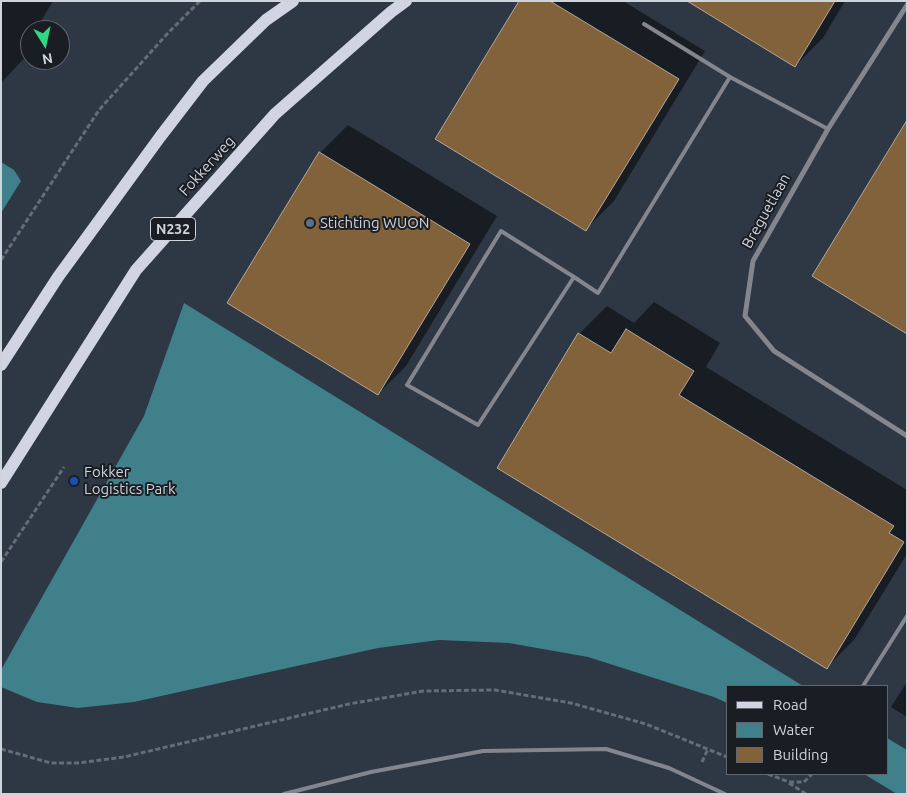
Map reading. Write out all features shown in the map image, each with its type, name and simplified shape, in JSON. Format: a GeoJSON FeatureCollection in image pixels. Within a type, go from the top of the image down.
{"type":"FeatureCollection","features":[{"type":"Feature","properties":{"kind":"main road"},"geometry":{"type":"LineString","coordinates":[[1,365],[58,277],[160,137],[204,81],[266,20],[293,1]]}},
{"type":"Feature","properties":{"kind":"main road","name":"Fokkerweg"},"geometry":{"type":"LineString","coordinates":[[1,483],[136,270],[275,114],[406,1]]}},
{"type":"Feature","properties":{"kind":"street"},"geometry":{"type":"LineString","coordinates":[[266,20],[279,1]]}},
{"type":"Feature","properties":{"kind":"street","name":"Breguetlaan"},"geometry":{"type":"LineString","coordinates":[[907,5],[828,128],[753,261],[745,316],[774,351],[907,436]]}},
{"type":"Feature","properties":{"kind":"lane"},"geometry":{"type":"LineString","coordinates":[[644,24],[730,77],[828,128]]}},
{"type":"Feature","properties":{"kind":"lane"},"geometry":{"type":"LineString","coordinates":[[574,277],[478,425],[407,385],[501,231],[574,277],[598,293],[730,77]]}},
{"type":"Feature","properties":{"kind":"lane"},"geometry":{"type":"LineString","coordinates":[[864,685],[907,616]]}},
{"type":"Feature","properties":{"kind":"lane"},"geometry":{"type":"LineString","coordinates":[[284,794],[371,772],[483,751],[606,749],[669,768],[726,794]]}},
{"type":"Feature","properties":{"kind":"path"},"geometry":{"type":"LineString","coordinates":[[1,260],[99,110],[168,33],[200,1]]}},
{"type":"Feature","properties":{"kind":"path"},"geometry":{"type":"LineString","coordinates":[[1,562],[64,467]]}},
{"type":"Feature","properties":{"kind":"path"},"geometry":{"type":"LineString","coordinates":[[1,749],[51,763],[78,763],[124,757],[349,704],[423,691],[495,690],[571,703],[646,724],[726,757]]}},
{"type":"Feature","properties":{"kind":"path"},"geometry":{"type":"LineString","coordinates":[[770,775],[788,782],[806,794]]}},
{"type":"Feature","properties":{"kind":"path"},"geometry":{"type":"LineString","coordinates":[[788,782],[804,782],[811,775]]}},
{"type":"Feature","properties":{"kind":"water"},"geometry":{"type":"Polygon","coordinates":[[[1,162],[14,170],[21,181],[1,213],[1,162]]]}},
{"type":"Feature","properties":{"kind":"water"},"geometry":{"type":"Polygon","coordinates":[[[184,303],[801,685],[726,685],[726,703],[588,657],[509,643],[439,640],[378,648],[134,702],[78,708],[37,702],[1,687],[1,670],[144,416],[184,303]]]}},
{"type":"Feature","properties":{"kind":"water"},"geometry":{"type":"Polygon","coordinates":[[[888,739],[907,750],[907,794],[897,794],[866,775],[888,775],[888,739]]]}},
{"type":"Feature","properties":{"kind":"building"},"geometry":{"type":"Polygon","coordinates":[[[519,1],[550,1],[679,79],[586,231],[435,139],[519,1]]]}},
{"type":"Feature","properties":{"kind":"building"},"geometry":{"type":"Polygon","coordinates":[[[687,1],[835,1],[795,67],[687,1]]]}},
{"type":"Feature","properties":{"kind":"building"},"geometry":{"type":"Polygon","coordinates":[[[907,120],[907,334],[812,276],[907,120]]]}},
{"type":"Feature","properties":{"kind":"building"},"geometry":{"type":"Polygon","coordinates":[[[319,152],[470,244],[378,395],[227,303],[319,152]]]}},
{"type":"Feature","properties":{"kind":"building"},"geometry":{"type":"Polygon","coordinates":[[[626,329],[694,371],[679,395],[894,526],[889,533],[904,542],[827,669],[497,468],[578,333],[611,353],[626,329]]]}},
{"type":"Feature","properties":{"kind":"place","name":"Stichting WUON"},"geometry":{"type":"Point","coordinates":[310,223]}},
{"type":"Feature","properties":{"kind":"place","name":"Fokker Logistics Park"},"geometry":{"type":"Point","coordinates":[74,481]}}]}
